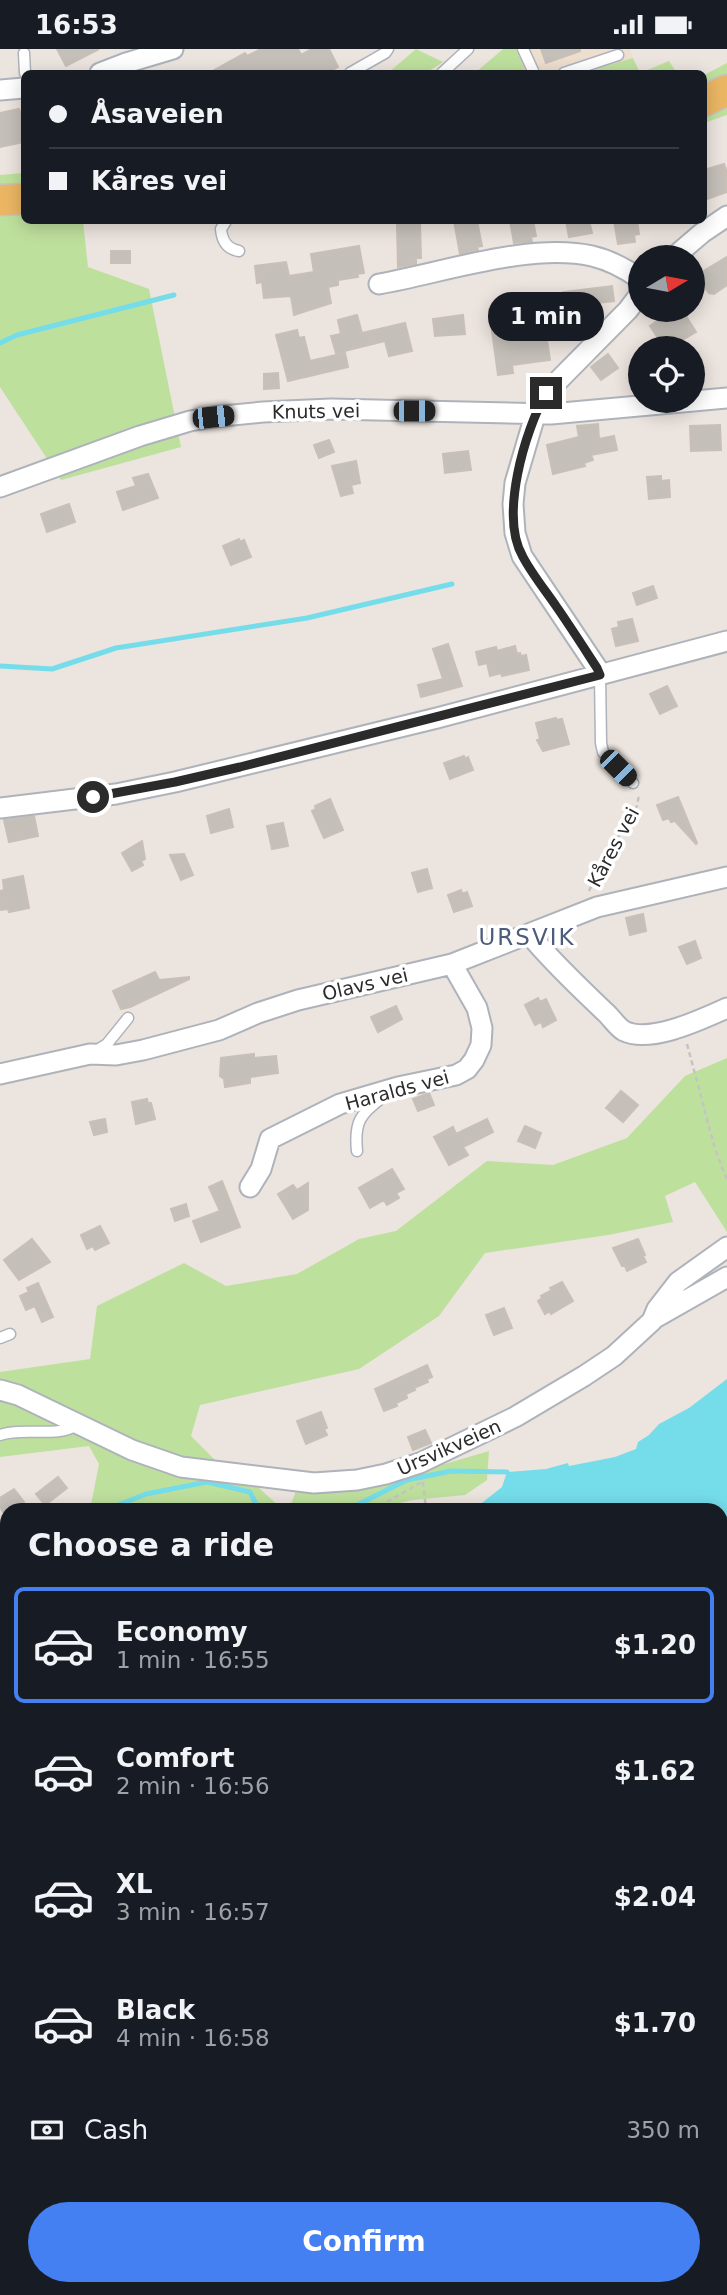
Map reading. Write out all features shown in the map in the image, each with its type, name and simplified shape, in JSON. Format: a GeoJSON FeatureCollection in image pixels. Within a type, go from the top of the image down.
{"type":"FeatureCollection","features":[{"type":"Feature","properties":{"kind":"main road"},"geometry":{"type":"LineString","coordinates":[[0,200],[21,199]]}},
{"type":"Feature","properties":{"kind":"street"},"geometry":{"type":"LineString","coordinates":[[104,70],[125,56],[173,49]]}},
{"type":"Feature","properties":{"kind":"street"},"geometry":{"type":"LineString","coordinates":[[0,90],[21,88]]}},
{"type":"Feature","properties":{"kind":"street"},"geometry":{"type":"LineString","coordinates":[[688,245],[727,216]]}},
{"type":"Feature","properties":{"kind":"street"},"geometry":{"type":"LineString","coordinates":[[379,284],[515,256],[540,254],[593,257],[628,272]]}},
{"type":"Feature","properties":{"kind":"street"},"geometry":{"type":"LineString","coordinates":[[600,675],[522,556],[513,504],[515,483],[536,412],[546,393],[628,310]]}},
{"type":"Feature","properties":{"kind":"street","name":"Knuts vei"},"geometry":{"type":"LineString","coordinates":[[0,487],[140,436],[213,417],[331,409],[551,414],[727,398]]}},
{"type":"Feature","properties":{"kind":"street"},"geometry":{"type":"LineString","coordinates":[[0,808],[116,794],[175,782],[424,721],[727,641]]}},
{"type":"Feature","properties":{"kind":"street","name":"Olavs vei"},"geometry":{"type":"LineString","coordinates":[[0,1074],[90,1055],[116,1055],[143,1050],[219,1030],[258,1013],[299,1000],[453,964],[586,911],[727,877]]}},
{"type":"Feature","properties":{"kind":"street"},"geometry":{"type":"LineString","coordinates":[[530,935],[624,1031],[659,1033],[682,1027],[727,1008]]}},
{"type":"Feature","properties":{"kind":"street","name":"Haralds vei"},"geometry":{"type":"LineString","coordinates":[[250,1187],[261,1169],[270,1139],[340,1104],[456,1075],[467,1069],[481,1045],[482,1028],[477,1008],[453,964]]}},
{"type":"Feature","properties":{"kind":"street","name":"Ursvikveien"},"geometry":{"type":"LineString","coordinates":[[0,1390],[18,1395],[132,1450],[181,1467],[314,1483],[357,1481],[420,1463],[515,1417],[614,1356],[652,1321],[678,1282],[727,1247]]}},
{"type":"Feature","properties":{"kind":"street"},"geometry":{"type":"LineString","coordinates":[[652,1321],[727,1277]]}},
{"type":"Feature","properties":{"kind":"lane"},"geometry":{"type":"LineString","coordinates":[[355,70],[385,53],[387,49]]}},
{"type":"Feature","properties":{"kind":"lane"},"geometry":{"type":"LineString","coordinates":[[445,70],[468,49]]}},
{"type":"Feature","properties":{"kind":"lane"},"geometry":{"type":"LineString","coordinates":[[523,49],[533,70]]}},
{"type":"Feature","properties":{"kind":"lane"},"geometry":{"type":"LineString","coordinates":[[24,53],[25,70]]}},
{"type":"Feature","properties":{"kind":"lane"},"geometry":{"type":"LineString","coordinates":[[573,70],[618,55]]}},
{"type":"Feature","properties":{"kind":"lane"},"geometry":{"type":"LineString","coordinates":[[224,224],[221,229],[223,240],[230,249],[239,251]]}},
{"type":"Feature","properties":{"kind":"lane"},"geometry":{"type":"LineString","coordinates":[[600,675],[603,752],[633,783]]}},
{"type":"Feature","properties":{"kind":"lane"},"geometry":{"type":"LineString","coordinates":[[90,1055],[107,1044],[128,1018]]}},
{"type":"Feature","properties":{"kind":"lane"},"geometry":{"type":"LineString","coordinates":[[357,1151],[359,1118],[392,1090]]}},
{"type":"Feature","properties":{"kind":"lane"},"geometry":{"type":"LineString","coordinates":[[0,1435],[20,1431],[60,1431],[70,1429],[76,1424]]}},
{"type":"Feature","properties":{"kind":"path","name":"Kåres vei"},"geometry":{"type":"LineString","coordinates":[[586,911],[588,894],[601,865],[637,806],[639,794],[633,783]]}},
{"type":"Feature","properties":{"kind":"path"},"geometry":{"type":"LineString","coordinates":[[682,1027],[715,1149],[727,1180]]}},
{"type":"Feature","properties":{"kind":"path"},"geometry":{"type":"LineString","coordinates":[[384,1503],[422,1480],[425,1503]]}},
{"type":"Feature","properties":{"kind":"shaded area"},"geometry":{"type":"Polygon","coordinates":[[[516,49],[630,49],[633,58],[592,70],[525,70],[516,49]]]}},
{"type":"Feature","properties":{"kind":"green space"},"geometry":{"type":"Polygon","coordinates":[[[416,49],[443,62],[431,70],[392,70],[416,49]]]}},
{"type":"Feature","properties":{"kind":"green space"},"geometry":{"type":"Polygon","coordinates":[[[503,49],[516,49],[525,70],[478,70],[503,49]]]}},
{"type":"Feature","properties":{"kind":"green space"},"geometry":{"type":"Polygon","coordinates":[[[633,58],[639,70],[592,70],[633,58]]]}},
{"type":"Feature","properties":{"kind":"green space"},"geometry":{"type":"Polygon","coordinates":[[[669,61],[675,70],[647,70],[669,61]]]}},
{"type":"Feature","properties":{"kind":"green space"},"geometry":{"type":"Polygon","coordinates":[[[727,63],[727,115],[707,122],[707,73],[727,63]]]}},
{"type":"Feature","properties":{"kind":"green space"},"geometry":{"type":"Polygon","coordinates":[[[21,173],[21,224],[83,224],[88,267],[149,289],[181,447],[61,480],[0,387],[0,175],[21,173]]]}},
{"type":"Feature","properties":{"kind":"green space"},"geometry":{"type":"Polygon","coordinates":[[[727,1058],[727,1232],[695,1182],[665,1196],[673,1222],[608,1235],[485,1253],[439,1316],[359,1369],[200,1405],[191,1436],[236,1481],[259,1488],[276,1503],[91,1503],[99,1464],[89,1446],[0,1457],[0,1372],[90,1359],[97,1306],[184,1263],[226,1286],[297,1274],[359,1239],[396,1231],[487,1161],[553,1165],[627,1138],[685,1076],[727,1058]]]}},
{"type":"Feature","properties":{"kind":"green space"},"geometry":{"type":"Polygon","coordinates":[[[489,1451],[487,1480],[465,1495],[400,1503],[290,1503],[296,1491],[363,1488],[489,1451]]]}},
{"type":"Feature","properties":{"kind":"water"},"geometry":{"type":"Polygon","coordinates":[[[727,1379],[727,1503],[482,1503],[502,1487],[507,1472],[546,1469],[568,1463],[569,1466],[615,1457],[636,1449],[638,1442],[659,1424],[689,1408],[727,1379]]]}},
{"type":"Feature","properties":{"kind":"building"},"geometry":{"type":"Polygon","coordinates":[[[57,49],[99,49],[66,66],[57,49]]]}},
{"type":"Feature","properties":{"kind":"building"},"geometry":{"type":"Polygon","coordinates":[[[261,49],[298,49],[301,55],[312,49],[329,49],[338,67],[332,70],[214,70],[245,53],[247,56],[261,49]]]}},
{"type":"Feature","properties":{"kind":"building"},"geometry":{"type":"Polygon","coordinates":[[[541,49],[580,49],[580,51],[546,63],[541,49]]]}},
{"type":"Feature","properties":{"kind":"building"},"geometry":{"type":"Polygon","coordinates":[[[19,109],[21,112],[21,143],[0,147],[0,113],[19,109]]]}},
{"type":"Feature","properties":{"kind":"building"},"geometry":{"type":"Polygon","coordinates":[[[724,164],[727,172],[727,192],[707,199],[707,169],[724,164]]]}},
{"type":"Feature","properties":{"kind":"building"},"geometry":{"type":"Polygon","coordinates":[[[397,224],[420,224],[421,258],[416,258],[416,264],[398,267],[397,224]]]}},
{"type":"Feature","properties":{"kind":"building"},"geometry":{"type":"Polygon","coordinates":[[[455,224],[478,224],[482,246],[477,247],[478,250],[460,254],[455,224]]]}},
{"type":"Feature","properties":{"kind":"building"},"geometry":{"type":"Polygon","coordinates":[[[511,224],[534,224],[536,236],[531,237],[532,242],[514,243],[511,224]]]}},
{"type":"Feature","properties":{"kind":"building"},"geometry":{"type":"Polygon","coordinates":[[[567,224],[590,224],[592,233],[569,237],[567,224]]]}},
{"type":"Feature","properties":{"kind":"building"},"geometry":{"type":"Polygon","coordinates":[[[615,224],[637,224],[639,234],[634,235],[635,242],[618,244],[615,224]]]}},
{"type":"Feature","properties":{"kind":"building"},"geometry":{"type":"Polygon","coordinates":[[[359,246],[364,273],[357,274],[358,277],[338,280],[338,285],[328,287],[331,303],[294,315],[291,296],[264,298],[262,282],[257,283],[255,266],[286,262],[289,276],[314,272],[311,254],[359,246]]]}},
{"type":"Feature","properties":{"kind":"building"},"geometry":{"type":"Polygon","coordinates":[[[111,251],[130,251],[130,263],[111,263],[111,251]]]}},
{"type":"Feature","properties":{"kind":"building"},"geometry":{"type":"Polygon","coordinates":[[[727,257],[727,285],[714,294],[709,293],[705,287],[705,270],[727,257]]]}},
{"type":"Feature","properties":{"kind":"building"},"geometry":{"type":"Polygon","coordinates":[[[612,286],[614,301],[596,303],[597,313],[560,319],[560,325],[545,327],[550,360],[512,365],[513,373],[498,375],[489,309],[564,299],[563,292],[612,286]]]}},
{"type":"Feature","properties":{"kind":"building"},"geometry":{"type":"Polygon","coordinates":[[[357,315],[362,333],[405,323],[412,351],[389,356],[385,341],[336,353],[331,336],[341,334],[338,320],[357,315]]]}},
{"type":"Feature","properties":{"kind":"building"},"geometry":{"type":"Polygon","coordinates":[[[463,315],[465,334],[435,336],[433,319],[463,315]]]}},
{"type":"Feature","properties":{"kind":"building"},"geometry":{"type":"Polygon","coordinates":[[[656,322],[690,322],[696,332],[689,336],[657,336],[650,326],[656,322]]]}},
{"type":"Feature","properties":{"kind":"building"},"geometry":{"type":"Polygon","coordinates":[[[297,330],[299,338],[304,337],[310,361],[345,353],[348,367],[288,381],[276,335],[297,330]]]}},
{"type":"Feature","properties":{"kind":"building"},"geometry":{"type":"Polygon","coordinates":[[[608,354],[618,368],[601,380],[591,367],[608,354]]]}},
{"type":"Feature","properties":{"kind":"building"},"geometry":{"type":"Polygon","coordinates":[[[278,373],[279,388],[264,389],[264,374],[278,373]]]}},
{"type":"Feature","properties":{"kind":"building"},"geometry":{"type":"Polygon","coordinates":[[[598,424],[599,439],[614,436],[617,450],[591,455],[593,460],[584,463],[585,466],[553,474],[547,445],[579,437],[577,426],[598,424]]]}},
{"type":"Feature","properties":{"kind":"building"},"geometry":{"type":"Polygon","coordinates":[[[720,425],[721,450],[691,451],[690,426],[720,425]]]}},
{"type":"Feature","properties":{"kind":"building"},"geometry":{"type":"Polygon","coordinates":[[[329,440],[334,452],[319,458],[314,445],[329,440]]]}},
{"type":"Feature","properties":{"kind":"building"},"geometry":{"type":"Polygon","coordinates":[[[468,451],[471,470],[445,473],[443,454],[468,451]]]}},
{"type":"Feature","properties":{"kind":"building"},"geometry":{"type":"Polygon","coordinates":[[[356,461],[360,483],[351,485],[353,493],[341,496],[332,466],[356,461]]]}},
{"type":"Feature","properties":{"kind":"building"},"geometry":{"type":"Polygon","coordinates":[[[148,474],[158,498],[123,510],[117,492],[136,486],[133,478],[148,474]]]}},
{"type":"Feature","properties":{"kind":"building"},"geometry":{"type":"Polygon","coordinates":[[[661,476],[661,481],[669,480],[670,497],[649,499],[647,477],[661,476]]]}},
{"type":"Feature","properties":{"kind":"building"},"geometry":{"type":"Polygon","coordinates":[[[69,504],[75,522],[47,532],[41,514],[69,504]]]}},
{"type":"Feature","properties":{"kind":"building"},"geometry":{"type":"Polygon","coordinates":[[[239,539],[240,542],[244,540],[251,557],[231,565],[223,546],[239,539]]]}},
{"type":"Feature","properties":{"kind":"building"},"geometry":{"type":"Polygon","coordinates":[[[653,586],[657,598],[637,605],[633,593],[653,586]]]}},
{"type":"Feature","properties":{"kind":"building"},"geometry":{"type":"Polygon","coordinates":[[[632,619],[638,641],[616,646],[612,629],[619,627],[618,622],[632,619]]]}},
{"type":"Feature","properties":{"kind":"building"},"geometry":{"type":"Polygon","coordinates":[[[448,644],[462,686],[421,697],[418,685],[443,679],[433,649],[448,644]]]}},
{"type":"Feature","properties":{"kind":"building"},"geometry":{"type":"Polygon","coordinates":[[[515,646],[517,654],[526,655],[529,670],[490,676],[487,663],[479,665],[476,652],[496,647],[497,651],[515,646]]]}},
{"type":"Feature","properties":{"kind":"building"},"geometry":{"type":"Polygon","coordinates":[[[667,686],[677,706],[660,714],[650,694],[667,686]]]}},
{"type":"Feature","properties":{"kind":"building"},"geometry":{"type":"Polygon","coordinates":[[[562,719],[569,744],[543,751],[537,740],[540,739],[536,723],[562,719]]]}},
{"type":"Feature","properties":{"kind":"building"},"geometry":{"type":"Polygon","coordinates":[[[464,756],[465,759],[468,757],[473,770],[450,779],[444,763],[464,756]]]}},
{"type":"Feature","properties":{"kind":"building"},"geometry":{"type":"Polygon","coordinates":[[[678,797],[696,844],[675,821],[671,822],[669,818],[663,820],[657,805],[678,797]]]}},
{"type":"Feature","properties":{"kind":"building"},"geometry":{"type":"Polygon","coordinates":[[[330,799],[343,830],[324,838],[312,811],[316,809],[315,806],[330,799]]]}},
{"type":"Feature","properties":{"kind":"building"},"geometry":{"type":"Polygon","coordinates":[[[229,809],[233,827],[211,833],[207,816],[229,809]]]}},
{"type":"Feature","properties":{"kind":"building"},"geometry":{"type":"Polygon","coordinates":[[[34,816],[38,836],[9,842],[4,820],[34,816]]]}},
{"type":"Feature","properties":{"kind":"building"},"geometry":{"type":"Polygon","coordinates":[[[283,823],[288,846],[272,849],[267,826],[283,823]]]}},
{"type":"Feature","properties":{"kind":"building"},"geometry":{"type":"Polygon","coordinates":[[[142,841],[145,859],[141,861],[143,865],[132,871],[122,853],[142,841]]]}},
{"type":"Feature","properties":{"kind":"building"},"geometry":{"type":"Polygon","coordinates":[[[184,854],[193,875],[181,880],[170,855],[184,854]]]}},
{"type":"Feature","properties":{"kind":"building"},"geometry":{"type":"Polygon","coordinates":[[[427,869],[432,888],[418,892],[412,873],[427,869]]]}},
{"type":"Feature","properties":{"kind":"building"},"geometry":{"type":"Polygon","coordinates":[[[23,876],[29,908],[9,912],[8,909],[0,910],[3,880],[23,876]]]}},
{"type":"Feature","properties":{"kind":"building"},"geometry":{"type":"Polygon","coordinates":[[[461,890],[462,894],[467,892],[472,906],[454,912],[448,895],[461,890]]]}},
{"type":"Feature","properties":{"kind":"building"},"geometry":{"type":"Polygon","coordinates":[[[643,914],[646,931],[630,935],[626,918],[643,914]]]}},
{"type":"Feature","properties":{"kind":"building"},"geometry":{"type":"Polygon","coordinates":[[[695,941],[701,958],[687,964],[679,947],[695,941]]]}},
{"type":"Feature","properties":{"kind":"building"},"geometry":{"type":"Polygon","coordinates":[[[155,972],[159,980],[189,979],[121,1009],[113,991],[155,972]]]}},
{"type":"Feature","properties":{"kind":"building"},"geometry":{"type":"Polygon","coordinates":[[[538,998],[540,1002],[546,999],[556,1020],[543,1027],[541,1022],[535,1025],[525,1005],[538,998]]]}},
{"type":"Feature","properties":{"kind":"building"},"geometry":{"type":"Polygon","coordinates":[[[396,1006],[402,1019],[378,1032],[371,1017],[396,1006]]]}},
{"type":"Feature","properties":{"kind":"building"},"geometry":{"type":"Polygon","coordinates":[[[254,1054],[254,1058],[276,1056],[278,1073],[250,1077],[250,1083],[225,1087],[224,1079],[220,1076],[221,1058],[254,1054]]]}},
{"type":"Feature","properties":{"kind":"building"},"geometry":{"type":"Polygon","coordinates":[[[621,1091],[638,1105],[623,1122],[606,1108],[621,1091]]]}},
{"type":"Feature","properties":{"kind":"building"},"geometry":{"type":"Polygon","coordinates":[[[429,1093],[434,1105],[418,1111],[413,1099],[429,1093]]]}},
{"type":"Feature","properties":{"kind":"building"},"geometry":{"type":"Polygon","coordinates":[[[147,1099],[148,1103],[151,1103],[155,1119],[136,1124],[132,1102],[147,1099]]]}},
{"type":"Feature","properties":{"kind":"building"},"geometry":{"type":"Polygon","coordinates":[[[105,1119],[107,1132],[94,1135],[90,1122],[105,1119]]]}},
{"type":"Feature","properties":{"kind":"building"},"geometry":{"type":"Polygon","coordinates":[[[487,1119],[493,1132],[463,1147],[468,1155],[449,1165],[434,1137],[453,1127],[456,1134],[487,1119]]]}},
{"type":"Feature","properties":{"kind":"building"},"geometry":{"type":"Polygon","coordinates":[[[525,1126],[541,1133],[535,1148],[518,1141],[525,1126]]]}},
{"type":"Feature","properties":{"kind":"building"},"geometry":{"type":"Polygon","coordinates":[[[392,1169],[404,1189],[396,1193],[399,1198],[387,1205],[384,1200],[370,1208],[359,1188],[392,1169]]]}},
{"type":"Feature","properties":{"kind":"building"},"geometry":{"type":"Polygon","coordinates":[[[222,1181],[240,1227],[201,1242],[193,1221],[220,1211],[209,1187],[222,1181]]]}},
{"type":"Feature","properties":{"kind":"building"},"geometry":{"type":"Polygon","coordinates":[[[308,1183],[308,1210],[293,1219],[278,1194],[293,1185],[297,1190],[308,1183]]]}},
{"type":"Feature","properties":{"kind":"building"},"geometry":{"type":"Polygon","coordinates":[[[186,1204],[189,1216],[175,1221],[171,1209],[186,1204]]]}},
{"type":"Feature","properties":{"kind":"building"},"geometry":{"type":"Polygon","coordinates":[[[100,1226],[109,1243],[95,1250],[93,1246],[87,1249],[81,1235],[100,1226]]]}},
{"type":"Feature","properties":{"kind":"building"},"geometry":{"type":"Polygon","coordinates":[[[32,1239],[50,1262],[19,1280],[4,1260],[32,1239]]]}},
{"type":"Feature","properties":{"kind":"building"},"geometry":{"type":"Polygon","coordinates":[[[638,1239],[646,1262],[627,1271],[613,1248],[638,1239]]]}},
{"type":"Feature","properties":{"kind":"building"},"geometry":{"type":"Polygon","coordinates":[[[562,1282],[573,1301],[551,1314],[550,1311],[545,1314],[538,1301],[552,1290],[550,1288],[562,1282]]]}},
{"type":"Feature","properties":{"kind":"building"},"geometry":{"type":"Polygon","coordinates":[[[38,1283],[53,1317],[42,1322],[35,1306],[26,1310],[20,1296],[29,1292],[27,1288],[38,1283]]]}},
{"type":"Feature","properties":{"kind":"building"},"geometry":{"type":"Polygon","coordinates":[[[504,1308],[512,1328],[494,1335],[486,1315],[504,1308]]]}},
{"type":"Feature","properties":{"kind":"building"},"geometry":{"type":"Polygon","coordinates":[[[427,1365],[432,1377],[427,1379],[428,1382],[406,1394],[407,1398],[396,1403],[397,1406],[384,1411],[375,1389],[427,1365]]]}},
{"type":"Feature","properties":{"kind":"building"},"geometry":{"type":"Polygon","coordinates":[[[321,1412],[327,1435],[306,1444],[297,1421],[321,1412]]]}},
{"type":"Feature","properties":{"kind":"building"},"geometry":{"type":"Polygon","coordinates":[[[425,1430],[431,1443],[413,1450],[408,1437],[425,1430]]]}},
{"type":"Feature","properties":{"kind":"building"},"geometry":{"type":"Polygon","coordinates":[[[58,1477],[67,1488],[48,1503],[43,1503],[36,1494],[58,1477]]]}},
{"type":"Feature","properties":{"kind":"building"},"geometry":{"type":"Polygon","coordinates":[[[14,1489],[24,1502],[0,1503],[0,1498],[14,1489]]]}},
{"type":"Feature","properties":{"kind":"waterway"},"geometry":{"type":"LineString","coordinates":[[0,343],[17,335],[174,295]]}},
{"type":"Feature","properties":{"kind":"waterway"},"geometry":{"type":"LineString","coordinates":[[0,666],[52,669],[116,648],[307,618],[452,584]]}},
{"type":"Feature","properties":{"kind":"waterway"},"geometry":{"type":"LineString","coordinates":[[361,1503],[407,1480],[451,1471],[507,1472]]}},
{"type":"Feature","properties":{"kind":"waterway"},"geometry":{"type":"LineString","coordinates":[[124,1503],[146,1494],[207,1482],[250,1492],[256,1503]]}},
{"type":"Feature","properties":{"kind":"district","name":"URSVIK"},"geometry":{"type":"Point","coordinates":[527,937]}},
{"type":"Feature","properties":{"kind":"route"},"geometry":{"type":"LineString","coordinates":[[93,797],[240,767],[600,675],[522,556],[516,533],[513,504],[515,483],[536,412],[546,393]]}}]}
